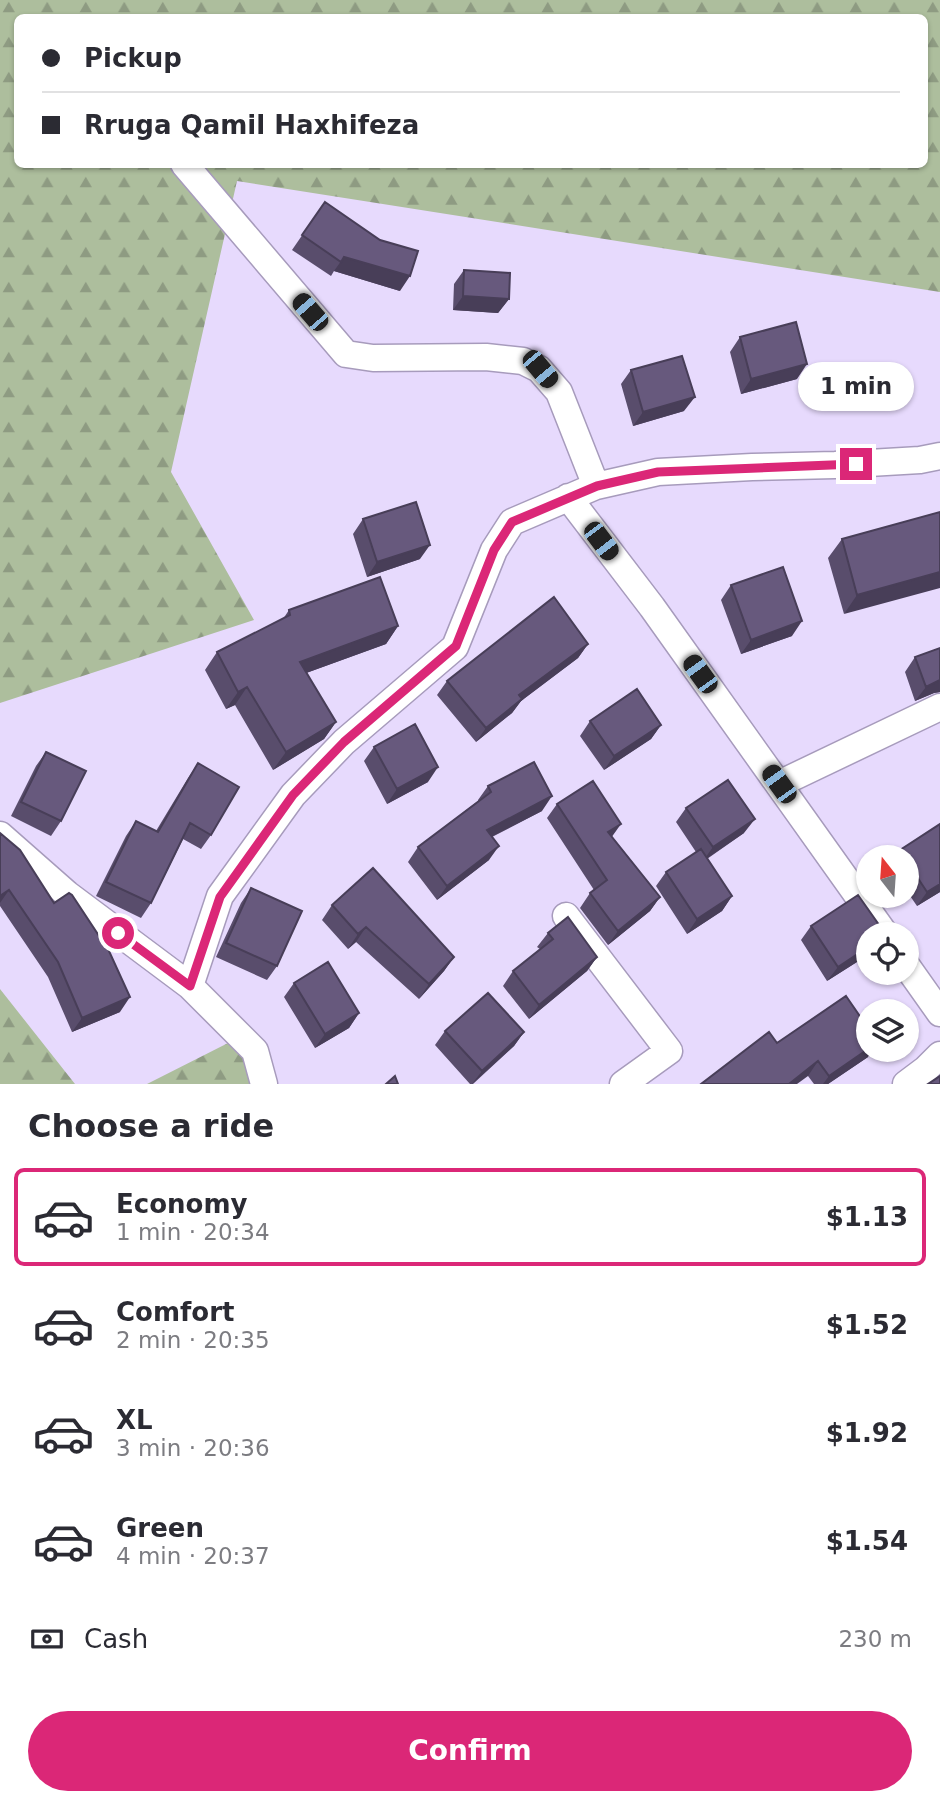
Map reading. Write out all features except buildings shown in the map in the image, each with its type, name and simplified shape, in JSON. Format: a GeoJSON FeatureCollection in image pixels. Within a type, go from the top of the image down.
{"type":"FeatureCollection","features":[{"type":"Feature","properties":{"kind":"street"},"geometry":{"type":"LineString","coordinates":[[187,168],[346,354],[373,358],[486,356],[523,361],[540,369],[559,392],[597,486]]}},
{"type":"Feature","properties":{"kind":"street"},"geometry":{"type":"LineString","coordinates":[[190,986],[220,897],[293,795],[344,742],[456,646],[494,550],[512,522],[597,486],[658,472],[847,465],[940,456]]}},
{"type":"Feature","properties":{"kind":"street"},"geometry":{"type":"LineString","coordinates":[[568,497],[652,607],[877,922]]}},
{"type":"Feature","properties":{"kind":"street"},"geometry":{"type":"LineString","coordinates":[[779,784],[940,707]]}},
{"type":"Feature","properties":{"kind":"street"},"geometry":{"type":"LineString","coordinates":[[0,835],[66,894],[190,986],[255,1051],[264,1084]]}},
{"type":"Feature","properties":{"kind":"street"},"geometry":{"type":"LineString","coordinates":[[566,916],[669,1051],[623,1084]]}},
{"type":"Feature","properties":{"kind":"street"},"geometry":{"type":"LineString","coordinates":[[919,983],[940,1013]]}},
{"type":"Feature","properties":{"kind":"street"},"geometry":{"type":"LineString","coordinates":[[906,1084],[940,1055]]}},
{"type":"Feature","properties":{"kind":"green space"},"geometry":{"type":"Polygon","coordinates":[[[0,0],[940,0],[940,292],[237,181],[171,472],[254,620],[0,703],[0,0]]]}},
{"type":"Feature","properties":{"kind":"green space"},"geometry":{"type":"Polygon","coordinates":[[[0,989],[75,1084],[0,1084],[0,989]]]}},
{"type":"Feature","properties":{"kind":"green space"},"geometry":{"type":"Polygon","coordinates":[[[234,1040],[272,1084],[147,1084],[234,1040]]]}},
{"type":"Feature","properties":{"kind":"route"},"geometry":{"type":"LineString","coordinates":[[118,933],[190,986],[220,897],[293,795],[344,742],[456,646],[494,550],[512,522],[597,486],[658,472],[856,464]]}}]}
